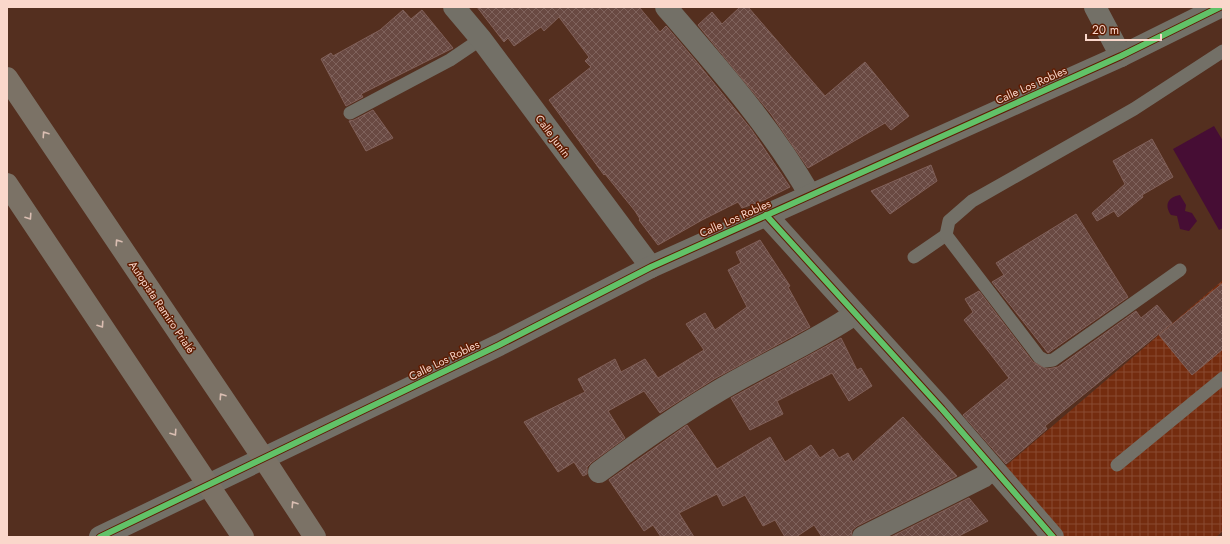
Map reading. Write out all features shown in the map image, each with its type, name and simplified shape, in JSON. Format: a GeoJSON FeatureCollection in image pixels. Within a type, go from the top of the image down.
{"type":"FeatureCollection","features":[{"type":"Feature","properties":{"kind":"highway","name":"Autopista Ramiro Prialé"},"geometry":{"type":"LineString","coordinates":[[7,78],[315,537]]}},
{"type":"Feature","properties":{"kind":"highway"},"geometry":{"type":"LineString","coordinates":[[7,184],[244,537]]}},
{"type":"Feature","properties":{"kind":"street","name":"Calle Junín"},"geometry":{"type":"LineString","coordinates":[[454,7],[481,40],[651,267]]}},
{"type":"Feature","properties":{"kind":"street"},"geometry":{"type":"LineString","coordinates":[[666,7],[746,103],[797,173],[810,195]]}},
{"type":"Feature","properties":{"kind":"street"},"geometry":{"type":"LineString","coordinates":[[1094,7],[1121,56]]}},
{"type":"Feature","properties":{"kind":"street","name":"Calle Los Robles"},"geometry":{"type":"LineString","coordinates":[[100,537],[499,345],[651,267],[1121,56],[1222,8]]}},
{"type":"Feature","properties":{"kind":"street"},"geometry":{"type":"LineString","coordinates":[[766,215],[1053,537]]}},
{"type":"Feature","properties":{"kind":"street"},"geometry":{"type":"LineString","coordinates":[[599,472],[677,417],[713,394],[767,363],[831,330],[855,314]]}},
{"type":"Feature","properties":{"kind":"street"},"geometry":{"type":"LineString","coordinates":[[863,537],[983,477],[993,468]]}},
{"type":"Feature","properties":{"kind":"lane"},"geometry":{"type":"LineString","coordinates":[[350,113],[450,60],[481,40]]}},
{"type":"Feature","properties":{"kind":"lane"},"geometry":{"type":"LineString","coordinates":[[914,257],[946,235],[949,221],[972,201],[1134,109],[1223,51]]}},
{"type":"Feature","properties":{"kind":"lane"},"geometry":{"type":"LineString","coordinates":[[946,235],[1039,357],[1046,361],[1053,360],[1180,270]]}},
{"type":"Feature","properties":{"kind":"lane"},"geometry":{"type":"LineString","coordinates":[[1117,465],[1223,378]]}},
{"type":"Feature","properties":{"kind":"shaded area"},"geometry":{"type":"Polygon","coordinates":[[[1214,126],[1223,141],[1223,228],[1219,230],[1173,149],[1214,126]]]}},
{"type":"Feature","properties":{"kind":"shaded area"},"geometry":{"type":"Polygon","coordinates":[[[1180,195],[1186,205],[1185,211],[1192,213],[1197,221],[1189,231],[1180,229],[1177,216],[1171,215],[1168,208],[1168,202],[1180,195]]]}},
{"type":"Feature","properties":{"kind":"shaded area"},"geometry":{"type":"Polygon","coordinates":[[[1223,280],[1223,531],[1216,537],[1060,537],[1001,470],[1223,280]]]}},
{"type":"Feature","properties":{"kind":"building"},"geometry":{"type":"Polygon","coordinates":[[[477,7],[639,7],[660,32],[666,26],[695,60],[751,129],[790,187],[764,200],[742,208],[738,202],[658,245],[639,220],[640,219],[635,211],[605,174],[604,175],[549,100],[591,67],[585,61],[589,57],[559,17],[544,31],[541,27],[514,46],[508,38],[504,42],[477,7]]]}},
{"type":"Feature","properties":{"kind":"building"},"geometry":{"type":"Polygon","coordinates":[[[740,7],[748,7],[825,96],[865,62],[909,116],[891,130],[885,123],[808,168],[771,114],[698,25],[712,12],[722,24],[740,7]]]}},
{"type":"Feature","properties":{"kind":"building"},"geometry":{"type":"Polygon","coordinates":[[[403,10],[411,19],[422,10],[453,48],[361,94],[363,97],[346,106],[321,59],[331,53],[333,56],[380,30],[403,10]]]}},
{"type":"Feature","properties":{"kind":"building"},"geometry":{"type":"Polygon","coordinates":[[[373,110],[393,138],[366,151],[349,121],[373,110]]]}},
{"type":"Feature","properties":{"kind":"building"},"geometry":{"type":"Polygon","coordinates":[[[1152,139],[1173,177],[1142,195],[1143,197],[1118,217],[1114,211],[1097,221],[1092,213],[1125,184],[1113,161],[1152,139]]]}},
{"type":"Feature","properties":{"kind":"building"},"geometry":{"type":"Polygon","coordinates":[[[931,165],[937,181],[890,214],[871,191],[931,165]]]}},
{"type":"Feature","properties":{"kind":"building"},"geometry":{"type":"Polygon","coordinates":[[[1076,214],[1128,297],[1048,353],[992,282],[1004,275],[996,263],[1076,214]]]}},
{"type":"Feature","properties":{"kind":"building"},"geometry":{"type":"Polygon","coordinates":[[[760,240],[790,286],[788,287],[810,327],[714,379],[660,413],[644,391],[608,411],[625,438],[592,462],[587,467],[587,474],[583,476],[574,462],[558,472],[524,422],[585,392],[578,379],[615,359],[621,372],[645,359],[658,378],[704,350],[686,324],[705,313],[715,330],[747,307],[728,270],[741,263],[736,252],[760,240]]]}},
{"type":"Feature","properties":{"kind":"building"},"geometry":{"type":"Polygon","coordinates":[[[1223,283],[1223,349],[1192,375],[1159,335],[1223,283]]]}},
{"type":"Feature","properties":{"kind":"building"},"geometry":{"type":"Polygon","coordinates":[[[979,291],[1033,362],[1047,369],[1058,367],[1136,311],[1141,318],[1157,305],[1172,323],[1045,426],[1047,429],[1006,464],[963,415],[1009,378],[964,320],[973,312],[965,299],[979,291]]]}},
{"type":"Feature","properties":{"kind":"building"},"geometry":{"type":"Polygon","coordinates":[[[841,338],[857,370],[861,368],[872,386],[849,401],[832,373],[777,401],[783,414],[750,430],[731,398],[841,338]]]}},
{"type":"Feature","properties":{"kind":"building"},"geometry":{"type":"Polygon","coordinates":[[[903,417],[957,476],[857,526],[852,530],[851,537],[822,537],[814,525],[796,537],[785,537],[775,520],[763,526],[745,495],[723,506],[717,494],[679,513],[694,537],[661,537],[653,525],[644,531],[609,480],[687,425],[717,469],[770,437],[785,462],[811,445],[820,458],[833,449],[839,458],[848,453],[853,462],[903,417]]]}},
{"type":"Feature","properties":{"kind":"building"},"geometry":{"type":"Polygon","coordinates":[[[969,498],[988,521],[957,537],[891,537],[969,498]]]}},
{"type":"Feature","properties":{"kind":"cycle path"},"geometry":{"type":"LineString","coordinates":[[100,537],[499,345],[651,267],[1121,56],[1220,7]]}},
{"type":"Feature","properties":{"kind":"cycle path"},"geometry":{"type":"LineString","coordinates":[[766,215],[942,409],[1053,537]]}}]}
